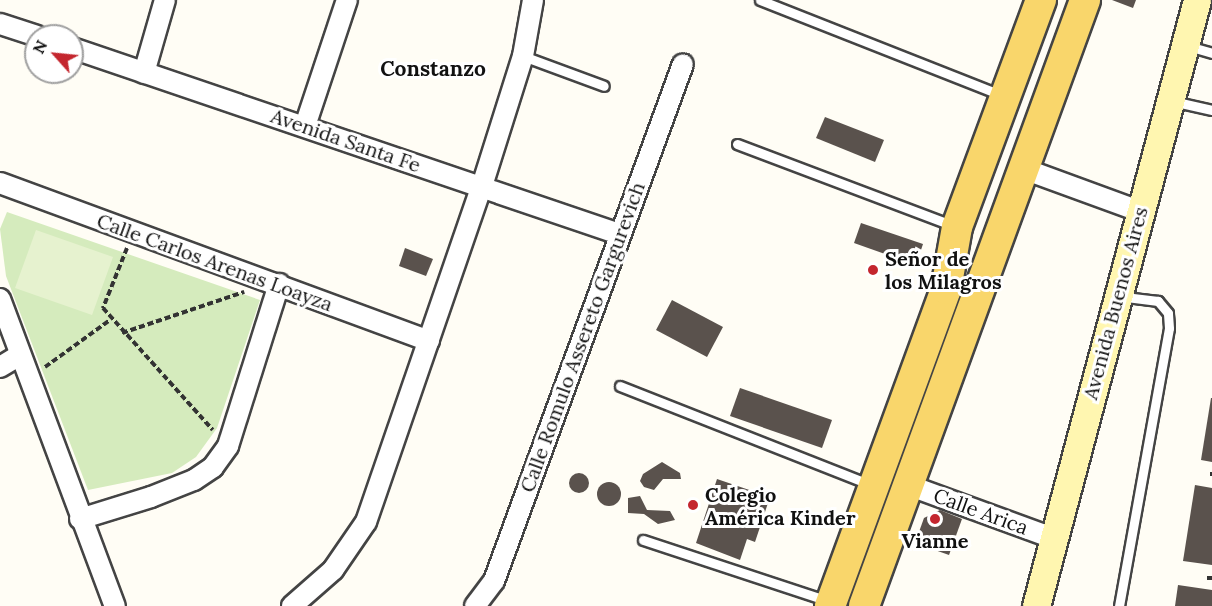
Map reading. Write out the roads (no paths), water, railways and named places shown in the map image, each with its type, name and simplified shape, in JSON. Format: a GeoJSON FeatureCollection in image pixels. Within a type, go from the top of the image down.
{"type":"FeatureCollection","features":[{"type":"Feature","properties":{"kind":"main road"},"geometry":{"type":"LineString","coordinates":[[831,604],[946,289],[957,227],[1041,0]]}},
{"type":"Feature","properties":{"kind":"main road"},"geometry":{"type":"LineString","coordinates":[[864,606],[1085,0]]}},
{"type":"Feature","properties":{"kind":"main road","name":"Avenida Buenos Aires"},"geometry":{"type":"LineString","coordinates":[[1036,606],[1116,296],[1197,0]]}},
{"type":"Feature","properties":{"kind":"main road"},"geometry":{"type":"LineString","coordinates":[[1007,90],[1049,99]]}},
{"type":"Feature","properties":{"kind":"main road"},"geometry":{"type":"LineString","coordinates":[[1007,90],[1024,169]]}},
{"type":"Feature","properties":{"kind":"street"},"geometry":{"type":"LineString","coordinates":[[144,73],[165,0]]}},
{"type":"Feature","properties":{"kind":"street"},"geometry":{"type":"LineString","coordinates":[[305,126],[347,0]]}},
{"type":"Feature","properties":{"kind":"street"},"geometry":{"type":"LineString","coordinates":[[292,606],[333,570],[366,522],[482,186],[523,56],[531,0]]}},
{"type":"Feature","properties":{"kind":"street"},"geometry":{"type":"LineString","coordinates":[[0,24],[24,32]]}},
{"type":"Feature","properties":{"kind":"street","name":"Avenida Santa Fe"},"geometry":{"type":"LineString","coordinates":[[84,52],[619,234]]}},
{"type":"Feature","properties":{"kind":"street","name":"Calle Romulo Assereto Gargurevich"},"geometry":{"type":"LineString","coordinates":[[480,604],[494,581],[683,64]]}},
{"type":"Feature","properties":{"kind":"street"},"geometry":{"type":"LineString","coordinates":[[1024,169],[1139,212]]}},
{"type":"Feature","properties":{"kind":"street","name":"Calle Carlos Arenas Loayza"},"geometry":{"type":"LineString","coordinates":[[0,183],[429,341]]}},
{"type":"Feature","properties":{"kind":"street"},"geometry":{"type":"LineString","coordinates":[[80,519],[194,480],[213,467],[228,446],[276,283]]}},
{"type":"Feature","properties":{"kind":"street"},"geometry":{"type":"LineString","coordinates":[[0,299],[80,519],[115,606]]}},
{"type":"Feature","properties":{"kind":"street"},"geometry":{"type":"LineString","coordinates":[[0,367],[20,356]]}},
{"type":"Feature","properties":{"kind":"street","name":"Calle Arica"},"geometry":{"type":"LineString","coordinates":[[908,484],[1053,538]]}},
{"type":"Feature","properties":{"kind":"lane"},"geometry":{"type":"LineString","coordinates":[[760,0],[1007,90]]}},
{"type":"Feature","properties":{"kind":"lane"},"geometry":{"type":"LineString","coordinates":[[1184,44],[1212,52]]}},
{"type":"Feature","properties":{"kind":"lane"},"geometry":{"type":"LineString","coordinates":[[523,56],[604,86]]}},
{"type":"Feature","properties":{"kind":"lane"},"geometry":{"type":"LineString","coordinates":[[1169,100],[1212,110]]}},
{"type":"Feature","properties":{"kind":"lane"},"geometry":{"type":"LineString","coordinates":[[737,144],[957,227]]}},
{"type":"Feature","properties":{"kind":"lane"},"geometry":{"type":"LineString","coordinates":[[1116,296],[1158,301],[1168,313],[1170,328],[1119,606]]}},
{"type":"Feature","properties":{"kind":"lane"},"geometry":{"type":"LineString","coordinates":[[620,386],[874,486]]}},
{"type":"Feature","properties":{"kind":"lane"},"geometry":{"type":"LineString","coordinates":[[643,540],[831,604]]}},
{"type":"Feature","properties":{"kind":"place","name":"Señor de los Milagros"},"geometry":{"type":"Point","coordinates":[873,270]}},
{"type":"Feature","properties":{"kind":"place","name":"Colegio América Kinder"},"geometry":{"type":"Point","coordinates":[693,505]}},
{"type":"Feature","properties":{"kind":"place","name":"Vianne"},"geometry":{"type":"Point","coordinates":[935,519]}},
{"type":"Feature","properties":{"kind":"district","name":"Constanzo"},"geometry":{"type":"Point","coordinates":[433,69]}}]}
